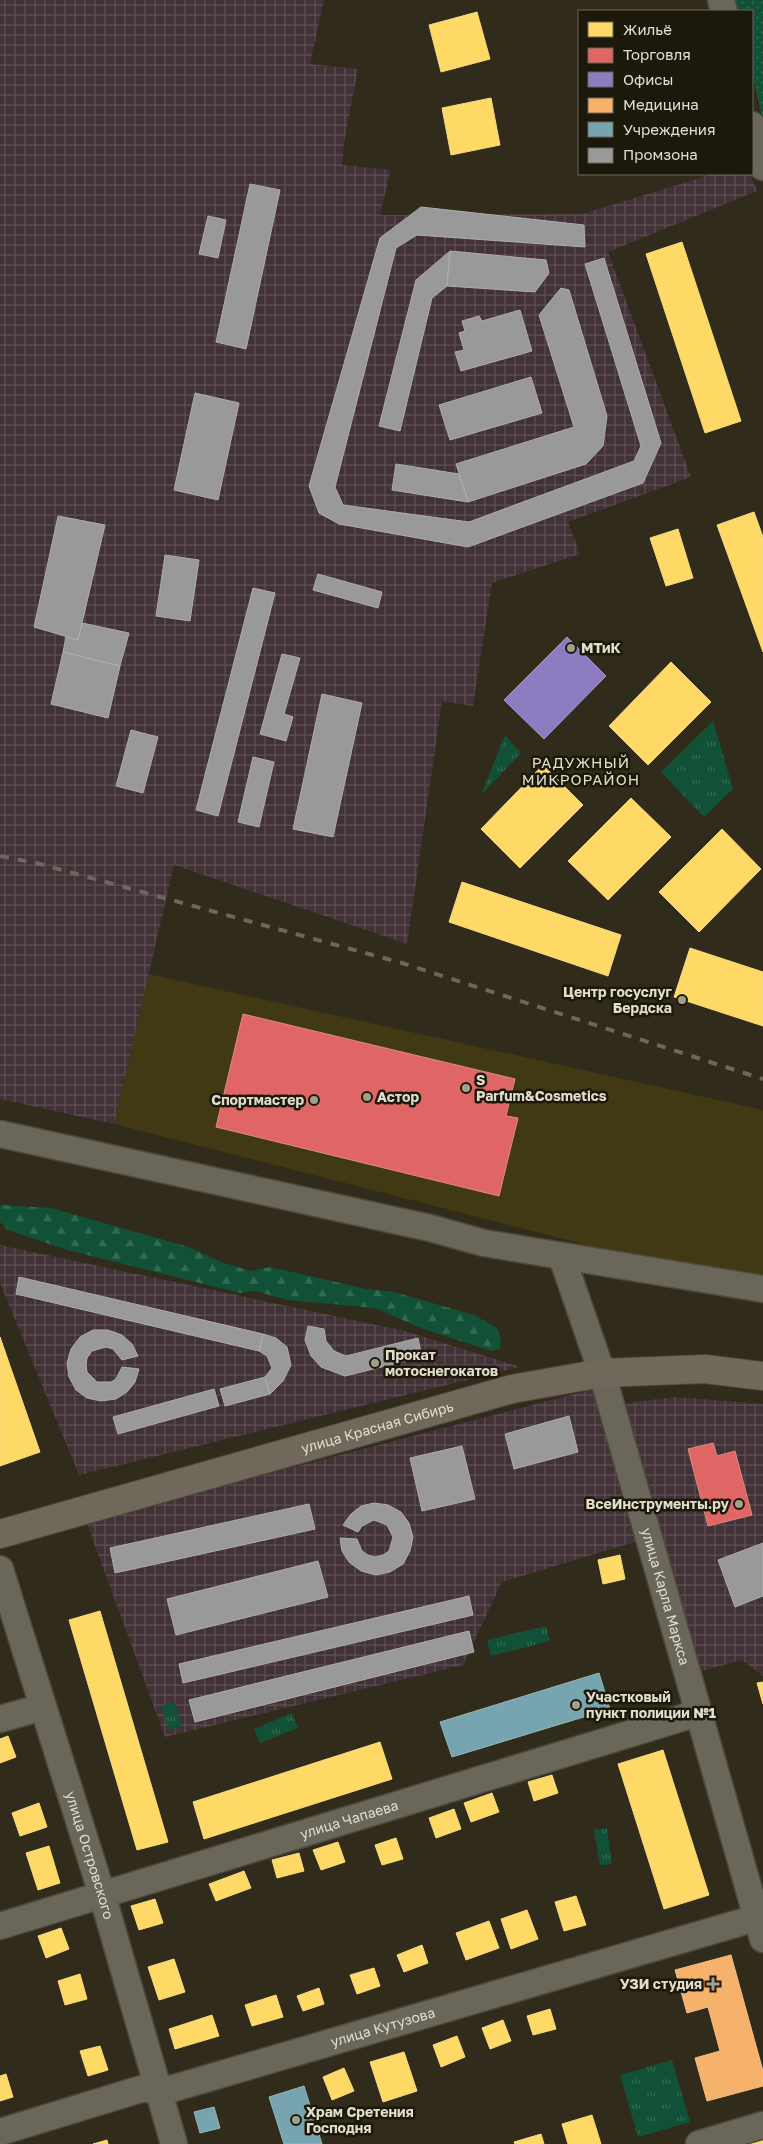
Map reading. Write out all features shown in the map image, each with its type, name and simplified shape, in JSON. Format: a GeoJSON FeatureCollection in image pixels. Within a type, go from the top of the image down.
{"type":"FeatureCollection","features":[{"type":"Feature","properties":{"kind":"main road","name":"улица Красная Сибирь"},"geometry":{"type":"LineString","coordinates":[[0,1534],[512,1389],[602,1373],[705,1369],[763,1376]]}},
{"type":"Feature","properties":{"kind":"street"},"geometry":{"type":"LineString","coordinates":[[753,129],[763,167]]}},
{"type":"Feature","properties":{"kind":"street"},"geometry":{"type":"LineString","coordinates":[[0,1134],[430,1228],[484,1243],[763,1289]]}},
{"type":"Feature","properties":{"kind":"street","name":"улица Карла Маркса"},"geometry":{"type":"LineString","coordinates":[[562,1257],[602,1373],[698,1713],[761,1924]]}},
{"type":"Feature","properties":{"kind":"street","name":"улица Островского"},"geometry":{"type":"LineString","coordinates":[[0,1569],[102,1894],[174,2144]]}},
{"type":"Feature","properties":{"kind":"street"},"geometry":{"type":"LineString","coordinates":[[0,1719],[43,1707]]}},
{"type":"Feature","properties":{"kind":"street","name":"улица Чапаева"},"geometry":{"type":"LineString","coordinates":[[0,1926],[698,1713]]}},
{"type":"Feature","properties":{"kind":"street","name":"улица Кутузова"},"geometry":{"type":"LineString","coordinates":[[0,2132],[141,2089],[170,2089],[761,1924]]}},
{"type":"Feature","properties":{"kind":"street"},"geometry":{"type":"LineString","coordinates":[[699,2144],[763,2125]]}},
{"type":"Feature","properties":{"kind":"shaded area"},"geometry":{"type":"Polygon","coordinates":[[[0,0],[324,0],[310,64],[358,69],[344,143],[342,165],[391,170],[380,215],[582,214],[710,175],[750,175],[757,191],[608,252],[691,477],[568,522],[580,554],[492,583],[473,706],[442,701],[407,944],[174,865],[114,1124],[0,1099],[0,0]]]}},
{"type":"Feature","properties":{"kind":"shaded area"},"geometry":{"type":"Polygon","coordinates":[[[149,974],[763,1110],[763,1290],[114,1124],[149,974]]]}},
{"type":"Feature","properties":{"kind":"shaded area"},"geometry":{"type":"Polygon","coordinates":[[[0,1245],[405,1331],[520,1367],[79,1475],[0,1283],[0,1245]]]}},
{"type":"Feature","properties":{"kind":"shaded area"},"geometry":{"type":"Polygon","coordinates":[[[594,1389],[641,1540],[502,1582],[463,1665],[165,1737],[86,1521],[594,1389]]]}},
{"type":"Feature","properties":{"kind":"shaded area"},"geometry":{"type":"Polygon","coordinates":[[[675,1397],[763,1404],[763,1676],[742,1660],[699,1672],[618,1404],[675,1397]]]}},
{"type":"Feature","properties":{"kind":"green space"},"geometry":{"type":"Polygon","coordinates":[[[734,0],[763,0],[763,120],[753,78],[753,10],[736,10],[734,0]]]}},
{"type":"Feature","properties":{"kind":"green space"},"geometry":{"type":"Polygon","coordinates":[[[713,721],[733,789],[704,817],[661,772],[713,721]]]}},
{"type":"Feature","properties":{"kind":"green space"},"geometry":{"type":"Polygon","coordinates":[[[505,735],[521,753],[481,795],[505,735]]]}},
{"type":"Feature","properties":{"kind":"green space"},"geometry":{"type":"Polygon","coordinates":[[[0,1205],[51,1208],[189,1247],[221,1262],[251,1271],[270,1267],[367,1289],[394,1292],[474,1315],[497,1328],[501,1340],[500,1349],[491,1351],[421,1328],[375,1308],[287,1300],[255,1291],[240,1293],[67,1250],[8,1230],[0,1222],[0,1205]]]}},
{"type":"Feature","properties":{"kind":"green space"},"geometry":{"type":"Polygon","coordinates":[[[546,1626],[550,1641],[491,1656],[487,1640],[546,1626]]]}},
{"type":"Feature","properties":{"kind":"green space"},"geometry":{"type":"Polygon","coordinates":[[[175,1702],[182,1726],[169,1730],[161,1706],[175,1702]]]}},
{"type":"Feature","properties":{"kind":"green space"},"geometry":{"type":"Polygon","coordinates":[[[292,1713],[298,1728],[260,1743],[254,1729],[292,1713]]]}},
{"type":"Feature","properties":{"kind":"green space"},"geometry":{"type":"Polygon","coordinates":[[[607,1828],[612,1864],[600,1865],[594,1830],[607,1828]]]}},
{"type":"Feature","properties":{"kind":"green space"},"geometry":{"type":"Polygon","coordinates":[[[672,2060],[690,2122],[638,2137],[620,2075],[672,2060]]]}},
{"type":"Feature","properties":{"kind":"building: Жильё"},"geometry":{"type":"Polygon","coordinates":[[[477,12],[490,59],[441,72],[429,25],[477,12]]]}},
{"type":"Feature","properties":{"kind":"building: Жильё"},"geometry":{"type":"Polygon","coordinates":[[[491,98],[500,145],[451,155],[442,108],[491,98]]]}},
{"type":"Feature","properties":{"kind":"building: Жильё"},"geometry":{"type":"Polygon","coordinates":[[[682,242],[741,421],[705,433],[646,254],[682,242]]]}},
{"type":"Feature","properties":{"kind":"building: Жильё"},"geometry":{"type":"Polygon","coordinates":[[[754,512],[763,537],[763,652],[717,525],[754,512]]]}},
{"type":"Feature","properties":{"kind":"building: Жильё"},"geometry":{"type":"Polygon","coordinates":[[[678,529],[693,578],[666,586],[650,538],[678,529]]]}},
{"type":"Feature","properties":{"kind":"building: Жильё"},"geometry":{"type":"Polygon","coordinates":[[[671,662],[711,702],[648,765],[609,726],[671,662]]]}},
{"type":"Feature","properties":{"kind":"building: Жильё"},"geometry":{"type":"Polygon","coordinates":[[[543,765],[583,805],[520,868],[481,829],[543,765]]]}},
{"type":"Feature","properties":{"kind":"building: Жильё"},"geometry":{"type":"Polygon","coordinates":[[[631,798],[671,837],[608,900],[568,861],[631,798]]]}},
{"type":"Feature","properties":{"kind":"building: Жильё"},"geometry":{"type":"Polygon","coordinates":[[[722,829],[761,869],[699,932],[659,892],[722,829]]]}},
{"type":"Feature","properties":{"kind":"building: Жильё"},"geometry":{"type":"Polygon","coordinates":[[[462,882],[621,935],[608,976],[449,922],[462,882]]]}},
{"type":"Feature","properties":{"kind":"building: Жильё"},"geometry":{"type":"Polygon","coordinates":[[[690,948],[763,972],[763,1026],[674,997],[690,948]]]}},
{"type":"Feature","properties":{"kind":"building: Жильё"},"geometry":{"type":"Polygon","coordinates":[[[0,1337],[40,1452],[0,1466],[0,1337]]]}},
{"type":"Feature","properties":{"kind":"building: Жильё"},"geometry":{"type":"Polygon","coordinates":[[[620,1555],[625,1579],[603,1584],[598,1560],[620,1555]]]}},
{"type":"Feature","properties":{"kind":"building: Жильё"},"geometry":{"type":"Polygon","coordinates":[[[100,1611],[168,1842],[137,1850],[69,1620],[100,1611]]]}},
{"type":"Feature","properties":{"kind":"building: Жильё"},"geometry":{"type":"Polygon","coordinates":[[[763,1682],[763,1704],[757,1683],[763,1682]]]}},
{"type":"Feature","properties":{"kind":"building: Жильё"},"geometry":{"type":"Polygon","coordinates":[[[8,1736],[16,1757],[0,1763],[0,1739],[8,1736]]]}},
{"type":"Feature","properties":{"kind":"building: Жильё"},"geometry":{"type":"Polygon","coordinates":[[[380,1742],[392,1779],[204,1839],[193,1802],[380,1742]]]}},
{"type":"Feature","properties":{"kind":"building: Жильё"},"geometry":{"type":"Polygon","coordinates":[[[663,1750],[709,1895],[664,1909],[618,1764],[663,1750]]]}},
{"type":"Feature","properties":{"kind":"building: Жильё"},"geometry":{"type":"Polygon","coordinates":[[[552,1775],[558,1793],[534,1801],[528,1782],[552,1775]]]}},
{"type":"Feature","properties":{"kind":"building: Жильё"},"geometry":{"type":"Polygon","coordinates":[[[492,1793],[499,1812],[471,1822],[464,1803],[492,1793]]]}},
{"type":"Feature","properties":{"kind":"building: Жильё"},"geometry":{"type":"Polygon","coordinates":[[[39,1803],[47,1827],[20,1836],[12,1813],[39,1803]]]}},
{"type":"Feature","properties":{"kind":"building: Жильё"},"geometry":{"type":"Polygon","coordinates":[[[454,1809],[461,1829],[436,1838],[429,1818],[454,1809]]]}},
{"type":"Feature","properties":{"kind":"building: Жильё"},"geometry":{"type":"Polygon","coordinates":[[[396,1838],[403,1859],[382,1865],[375,1845],[396,1838]]]}},
{"type":"Feature","properties":{"kind":"building: Жильё"},"geometry":{"type":"Polygon","coordinates":[[[338,1842],[345,1862],[321,1870],[313,1850],[338,1842]]]}},
{"type":"Feature","properties":{"kind":"building: Жильё"},"geometry":{"type":"Polygon","coordinates":[[[49,1846],[60,1883],[38,1890],[26,1853],[49,1846]]]}},
{"type":"Feature","properties":{"kind":"building: Жильё"},"geometry":{"type":"Polygon","coordinates":[[[299,1853],[304,1871],[277,1878],[272,1860],[299,1853]]]}},
{"type":"Feature","properties":{"kind":"building: Жильё"},"geometry":{"type":"Polygon","coordinates":[[[244,1871],[251,1888],[216,1901],[209,1884],[244,1871]]]}},
{"type":"Feature","properties":{"kind":"building: Жильё"},"geometry":{"type":"Polygon","coordinates":[[[576,1896],[586,1925],[564,1931],[555,1902],[576,1896]]]}},
{"type":"Feature","properties":{"kind":"building: Жильё"},"geometry":{"type":"Polygon","coordinates":[[[155,1899],[163,1923],[139,1930],[131,1906],[155,1899]]]}},
{"type":"Feature","properties":{"kind":"building: Жильё"},"geometry":{"type":"Polygon","coordinates":[[[527,1910],[538,1939],[511,1949],[501,1919],[527,1910]]]}},
{"type":"Feature","properties":{"kind":"building: Жильё"},"geometry":{"type":"Polygon","coordinates":[[[489,1921],[499,1948],[466,1960],[456,1933],[489,1921]]]}},
{"type":"Feature","properties":{"kind":"building: Жильё"},"geometry":{"type":"Polygon","coordinates":[[[61,1928],[69,1949],[46,1958],[38,1936],[61,1928]]]}},
{"type":"Feature","properties":{"kind":"building: Жильё"},"geometry":{"type":"Polygon","coordinates":[[[422,1945],[428,1963],[404,1972],[397,1955],[422,1945]]]}},
{"type":"Feature","properties":{"kind":"building: Жильё"},"geometry":{"type":"Polygon","coordinates":[[[174,1959],[185,1992],[159,2000],[148,1967],[174,1959]]]}},
{"type":"Feature","properties":{"kind":"building: Жильё"},"geometry":{"type":"Polygon","coordinates":[[[374,1968],[380,1986],[357,1994],[350,1975],[374,1968]]]}},
{"type":"Feature","properties":{"kind":"building: Жильё"},"geometry":{"type":"Polygon","coordinates":[[[80,1974],[87,1999],[65,2005],[58,1981],[80,1974]]]}},
{"type":"Feature","properties":{"kind":"building: Жильё"},"geometry":{"type":"Polygon","coordinates":[[[319,1988],[324,2004],[303,2011],[297,1996],[319,1988]]]}},
{"type":"Feature","properties":{"kind":"building: Жильё"},"geometry":{"type":"Polygon","coordinates":[[[276,1995],[283,2017],[252,2026],[245,2005],[276,1995]]]}},
{"type":"Feature","properties":{"kind":"building: Жильё"},"geometry":{"type":"Polygon","coordinates":[[[550,2009],[556,2029],[533,2035],[527,2016],[550,2009]]]}},
{"type":"Feature","properties":{"kind":"building: Жильё"},"geometry":{"type":"Polygon","coordinates":[[[212,2015],[219,2036],[175,2049],[169,2029],[212,2015]]]}},
{"type":"Feature","properties":{"kind":"building: Жильё"},"geometry":{"type":"Polygon","coordinates":[[[503,2020],[511,2041],[490,2049],[482,2028],[503,2020]]]}},
{"type":"Feature","properties":{"kind":"building: Жильё"},"geometry":{"type":"Polygon","coordinates":[[[457,2036],[465,2057],[441,2067],[433,2045],[457,2036]]]}},
{"type":"Feature","properties":{"kind":"building: Жильё"},"geometry":{"type":"Polygon","coordinates":[[[100,2046],[108,2070],[88,2076],[80,2051],[100,2046]]]}},
{"type":"Feature","properties":{"kind":"building: Жильё"},"geometry":{"type":"Polygon","coordinates":[[[404,2052],[417,2091],[383,2102],[370,2062],[404,2052]]]}},
{"type":"Feature","properties":{"kind":"building: Жильё"},"geometry":{"type":"Polygon","coordinates":[[[344,2068],[354,2091],[332,2100],[323,2077],[344,2068]]]}},
{"type":"Feature","properties":{"kind":"building: Жильё"},"geometry":{"type":"Polygon","coordinates":[[[6,2074],[13,2097],[0,2101],[0,2076],[6,2074]]]}},
{"type":"Feature","properties":{"kind":"building: Жильё"},"geometry":{"type":"Polygon","coordinates":[[[592,2115],[601,2144],[568,2144],[562,2124],[592,2115]]]}},
{"type":"Feature","properties":{"kind":"building: Жильё"},"geometry":{"type":"Polygon","coordinates":[[[541,2134],[544,2144],[515,2144],[514,2142],[541,2134]]]}},
{"type":"Feature","properties":{"kind":"building: Жильё"},"geometry":{"type":"Polygon","coordinates":[[[763,2135],[763,2144],[746,2144],[745,2140],[763,2135]]]}},
{"type":"Feature","properties":{"kind":"building: Жильё"},"geometry":{"type":"Polygon","coordinates":[[[107,2140],[108,2144],[93,2144],[107,2140]]]}},
{"type":"Feature","properties":{"kind":"building: Торговля","name":"Астор"},"geometry":{"type":"Polygon","coordinates":[[[243,1014],[515,1079],[506,1116],[518,1118],[499,1196],[216,1127],[243,1014]]]}},
{"type":"Feature","properties":{"kind":"building: Торговля"},"geometry":{"type":"Polygon","coordinates":[[[713,1443],[717,1456],[735,1451],[752,1515],[708,1526],[688,1449],[713,1443]]]}},
{"type":"Feature","properties":{"kind":"building: Офисы"},"geometry":{"type":"Polygon","coordinates":[[[567,637],[606,676],[544,739],[504,700],[567,637]]]}},
{"type":"Feature","properties":{"kind":"building: Медицина"},"geometry":{"type":"Polygon","coordinates":[[[731,1955],[763,2071],[763,2086],[707,2101],[695,2058],[720,2051],[708,2007],[687,2013],[675,1970],[731,1955]]]}},
{"type":"Feature","properties":{"kind":"building: Учреждения"},"geometry":{"type":"Polygon","coordinates":[[[599,1673],[610,1709],[452,1757],[440,1722],[599,1673]]]}},
{"type":"Feature","properties":{"kind":"building: Учреждения","name":"Храм Сретения Господня"},"geometry":{"type":"Polygon","coordinates":[[[304,2086],[322,2144],[284,2144],[269,2097],[304,2086]]]}},
{"type":"Feature","properties":{"kind":"building: Учреждения"},"geometry":{"type":"Polygon","coordinates":[[[214,2107],[220,2128],[200,2133],[194,2112],[214,2107]]]}},
{"type":"Feature","properties":{"kind":"building: Промзона"},"geometry":{"type":"Polygon","coordinates":[[[250,184],[280,190],[246,349],[216,342],[250,184]]]}},
{"type":"Feature","properties":{"kind":"building: Промзона"},"geometry":{"type":"Polygon","coordinates":[[[421,207],[584,225],[585,247],[417,235],[396,248],[335,487],[343,505],[469,522],[634,461],[641,446],[585,264],[604,258],[661,443],[643,483],[468,547],[339,524],[319,513],[309,486],[380,238],[421,207]]]}},
{"type":"Feature","properties":{"kind":"building: Промзона"},"geometry":{"type":"Polygon","coordinates":[[[208,216],[226,220],[218,258],[199,254],[208,216]]]}},
{"type":"Feature","properties":{"kind":"building: Промзона"},"geometry":{"type":"Polygon","coordinates":[[[450,251],[447,286],[432,298],[400,431],[379,426],[416,280],[450,251]]]}},
{"type":"Feature","properties":{"kind":"building: Промзона"},"geometry":{"type":"Polygon","coordinates":[[[450,251],[546,260],[549,273],[535,292],[447,286],[450,251]]]}},
{"type":"Feature","properties":{"kind":"building: Промзона"},"geometry":{"type":"Polygon","coordinates":[[[561,288],[569,290],[607,416],[603,446],[586,464],[468,502],[456,464],[574,427],[539,315],[561,288]]]}},
{"type":"Feature","properties":{"kind":"building: Промзона"},"geometry":{"type":"Polygon","coordinates":[[[520,310],[532,351],[461,371],[455,352],[464,350],[459,333],[465,331],[462,321],[479,316],[482,321],[520,310]]]}},
{"type":"Feature","properties":{"kind":"building: Промзона"},"geometry":{"type":"Polygon","coordinates":[[[531,377],[542,413],[450,440],[439,405],[531,377]]]}},
{"type":"Feature","properties":{"kind":"building: Промзона"},"geometry":{"type":"Polygon","coordinates":[[[195,393],[239,403],[218,500],[174,490],[195,393]]]}},
{"type":"Feature","properties":{"kind":"building: Промзона"},"geometry":{"type":"Polygon","coordinates":[[[396,464],[459,474],[468,502],[392,490],[396,464]]]}},
{"type":"Feature","properties":{"kind":"building: Промзона"},"geometry":{"type":"Polygon","coordinates":[[[58,516],[105,525],[78,640],[34,627],[58,516]]]}},
{"type":"Feature","properties":{"kind":"building: Промзона"},"geometry":{"type":"Polygon","coordinates":[[[165,555],[199,560],[190,621],[156,616],[165,555]]]}},
{"type":"Feature","properties":{"kind":"building: Промзона"},"geometry":{"type":"Polygon","coordinates":[[[318,574],[382,592],[378,608],[313,590],[318,574]]]}},
{"type":"Feature","properties":{"kind":"building: Промзона"},"geometry":{"type":"Polygon","coordinates":[[[253,588],[275,593],[218,816],[196,810],[253,588]]]}},
{"type":"Feature","properties":{"kind":"building: Промзона"},"geometry":{"type":"Polygon","coordinates":[[[82,623],[129,633],[120,666],[63,652],[66,637],[78,640],[82,623]]]}},
{"type":"Feature","properties":{"kind":"building: Промзона"},"geometry":{"type":"Polygon","coordinates":[[[63,652],[120,666],[108,718],[51,704],[63,652]]]}},
{"type":"Feature","properties":{"kind":"building: Промзона"},"geometry":{"type":"Polygon","coordinates":[[[282,654],[300,658],[284,714],[293,717],[286,741],[260,734],[282,654]]]}},
{"type":"Feature","properties":{"kind":"building: Промзона"},"geometry":{"type":"Polygon","coordinates":[[[322,694],[362,703],[333,837],[293,829],[322,694]]]}},
{"type":"Feature","properties":{"kind":"building: Промзона"},"geometry":{"type":"Polygon","coordinates":[[[131,730],[158,737],[143,793],[116,786],[131,730]]]}},
{"type":"Feature","properties":{"kind":"building: Промзона"},"geometry":{"type":"Polygon","coordinates":[[[253,757],[274,762],[259,827],[238,822],[253,757]]]}},
{"type":"Feature","properties":{"kind":"building: Промзона"},"geometry":{"type":"Polygon","coordinates":[[[19,1277],[263,1334],[259,1351],[16,1294],[19,1277]]]}},
{"type":"Feature","properties":{"kind":"building: Промзона"},"geometry":{"type":"Polygon","coordinates":[[[308,1326],[324,1329],[326,1341],[334,1351],[346,1356],[418,1338],[422,1357],[345,1376],[321,1367],[311,1356],[305,1340],[308,1326]]]}},
{"type":"Feature","properties":{"kind":"building: Промзона"},"geometry":{"type":"Polygon","coordinates":[[[93,1330],[108,1330],[122,1335],[132,1344],[138,1356],[122,1360],[113,1349],[106,1347],[92,1351],[87,1358],[87,1372],[97,1382],[111,1382],[116,1379],[122,1367],[139,1369],[135,1382],[127,1392],[116,1399],[101,1401],[87,1398],[76,1390],[69,1377],[67,1363],[71,1349],[80,1337],[93,1330]]]}},
{"type":"Feature","properties":{"kind":"building: Промзона"},"geometry":{"type":"Polygon","coordinates":[[[263,1334],[276,1338],[287,1347],[291,1365],[283,1381],[270,1394],[265,1377],[272,1368],[267,1356],[259,1351],[263,1334]]]}},
{"type":"Feature","properties":{"kind":"building: Промзона"},"geometry":{"type":"Polygon","coordinates":[[[265,1377],[270,1394],[225,1406],[220,1389],[265,1377]]]}},
{"type":"Feature","properties":{"kind":"building: Промзона"},"geometry":{"type":"Polygon","coordinates":[[[214,1389],[219,1406],[118,1434],[113,1417],[214,1389]]]}},
{"type":"Feature","properties":{"kind":"building: Промзона"},"geometry":{"type":"Polygon","coordinates":[[[569,1416],[578,1452],[514,1469],[505,1434],[569,1416]]]}},
{"type":"Feature","properties":{"kind":"building: Промзона"},"geometry":{"type":"Polygon","coordinates":[[[462,1446],[475,1499],[422,1511],[410,1458],[462,1446]]]}},
{"type":"Feature","properties":{"kind":"building: Промзона"},"geometry":{"type":"Polygon","coordinates":[[[374,1503],[388,1505],[401,1512],[409,1523],[413,1537],[410,1551],[403,1564],[390,1572],[376,1575],[361,1571],[349,1562],[342,1551],[340,1538],[357,1539],[362,1551],[375,1557],[389,1551],[393,1537],[387,1525],[374,1520],[362,1526],[358,1532],[343,1525],[351,1514],[361,1506],[374,1503]]]}},
{"type":"Feature","properties":{"kind":"building: Промзона"},"geometry":{"type":"Polygon","coordinates":[[[309,1504],[315,1529],[115,1573],[110,1548],[309,1504]]]}},
{"type":"Feature","properties":{"kind":"building: Промзона"},"geometry":{"type":"Polygon","coordinates":[[[763,1543],[763,1596],[735,1607],[718,1560],[763,1543]]]}},
{"type":"Feature","properties":{"kind":"building: Промзона"},"geometry":{"type":"Polygon","coordinates":[[[318,1561],[328,1597],[176,1635],[167,1599],[318,1561]]]}},
{"type":"Feature","properties":{"kind":"building: Промзона"},"geometry":{"type":"Polygon","coordinates":[[[469,1596],[473,1615],[183,1683],[179,1664],[469,1596]]]}},
{"type":"Feature","properties":{"kind":"building: Промзона"},"geometry":{"type":"Polygon","coordinates":[[[469,1631],[474,1652],[195,1722],[189,1700],[469,1631]]]}},
{"type":"Feature","properties":{"kind":"railway"},"geometry":{"type":"LineString","coordinates":[[0,856],[40,864],[402,963],[763,1079]]}},
{"type":"Feature","properties":{"kind":"place","name":"МТиК"},"geometry":{"type":"Point","coordinates":[571,648]}},
{"type":"Feature","properties":{"kind":"place","name":"Центр госуслуг Бердска"},"geometry":{"type":"Point","coordinates":[682,1000]}},
{"type":"Feature","properties":{"kind":"place","name":"S Parfum&Cosmetics"},"geometry":{"type":"Point","coordinates":[466,1088]}},
{"type":"Feature","properties":{"kind":"place","name":"Астор"},"geometry":{"type":"Point","coordinates":[367,1097]}},
{"type":"Feature","properties":{"kind":"place","name":"Спортмастер"},"geometry":{"type":"Point","coordinates":[314,1100]}},
{"type":"Feature","properties":{"kind":"place","name":"Прокат мотоснегокатов"},"geometry":{"type":"Point","coordinates":[375,1363]}},
{"type":"Feature","properties":{"kind":"place","name":"ВсеИнструменты.ру"},"geometry":{"type":"Point","coordinates":[739,1504]}},
{"type":"Feature","properties":{"kind":"place","name":"Участковый пункт полиции №1"},"geometry":{"type":"Point","coordinates":[576,1705]}},
{"type":"Feature","properties":{"kind":"place","name":"УЗИ студия"},"geometry":{"type":"Point","coordinates":[713,1984]}},
{"type":"Feature","properties":{"kind":"place","name":"Храм Сретения Господня"},"geometry":{"type":"Point","coordinates":[296,2120]}},
{"type":"Feature","properties":{"kind":"district","name":"РАДУЖНЫЙ МИКРОРАЙОН"},"geometry":{"type":"Point","coordinates":[581,772]}}]}
